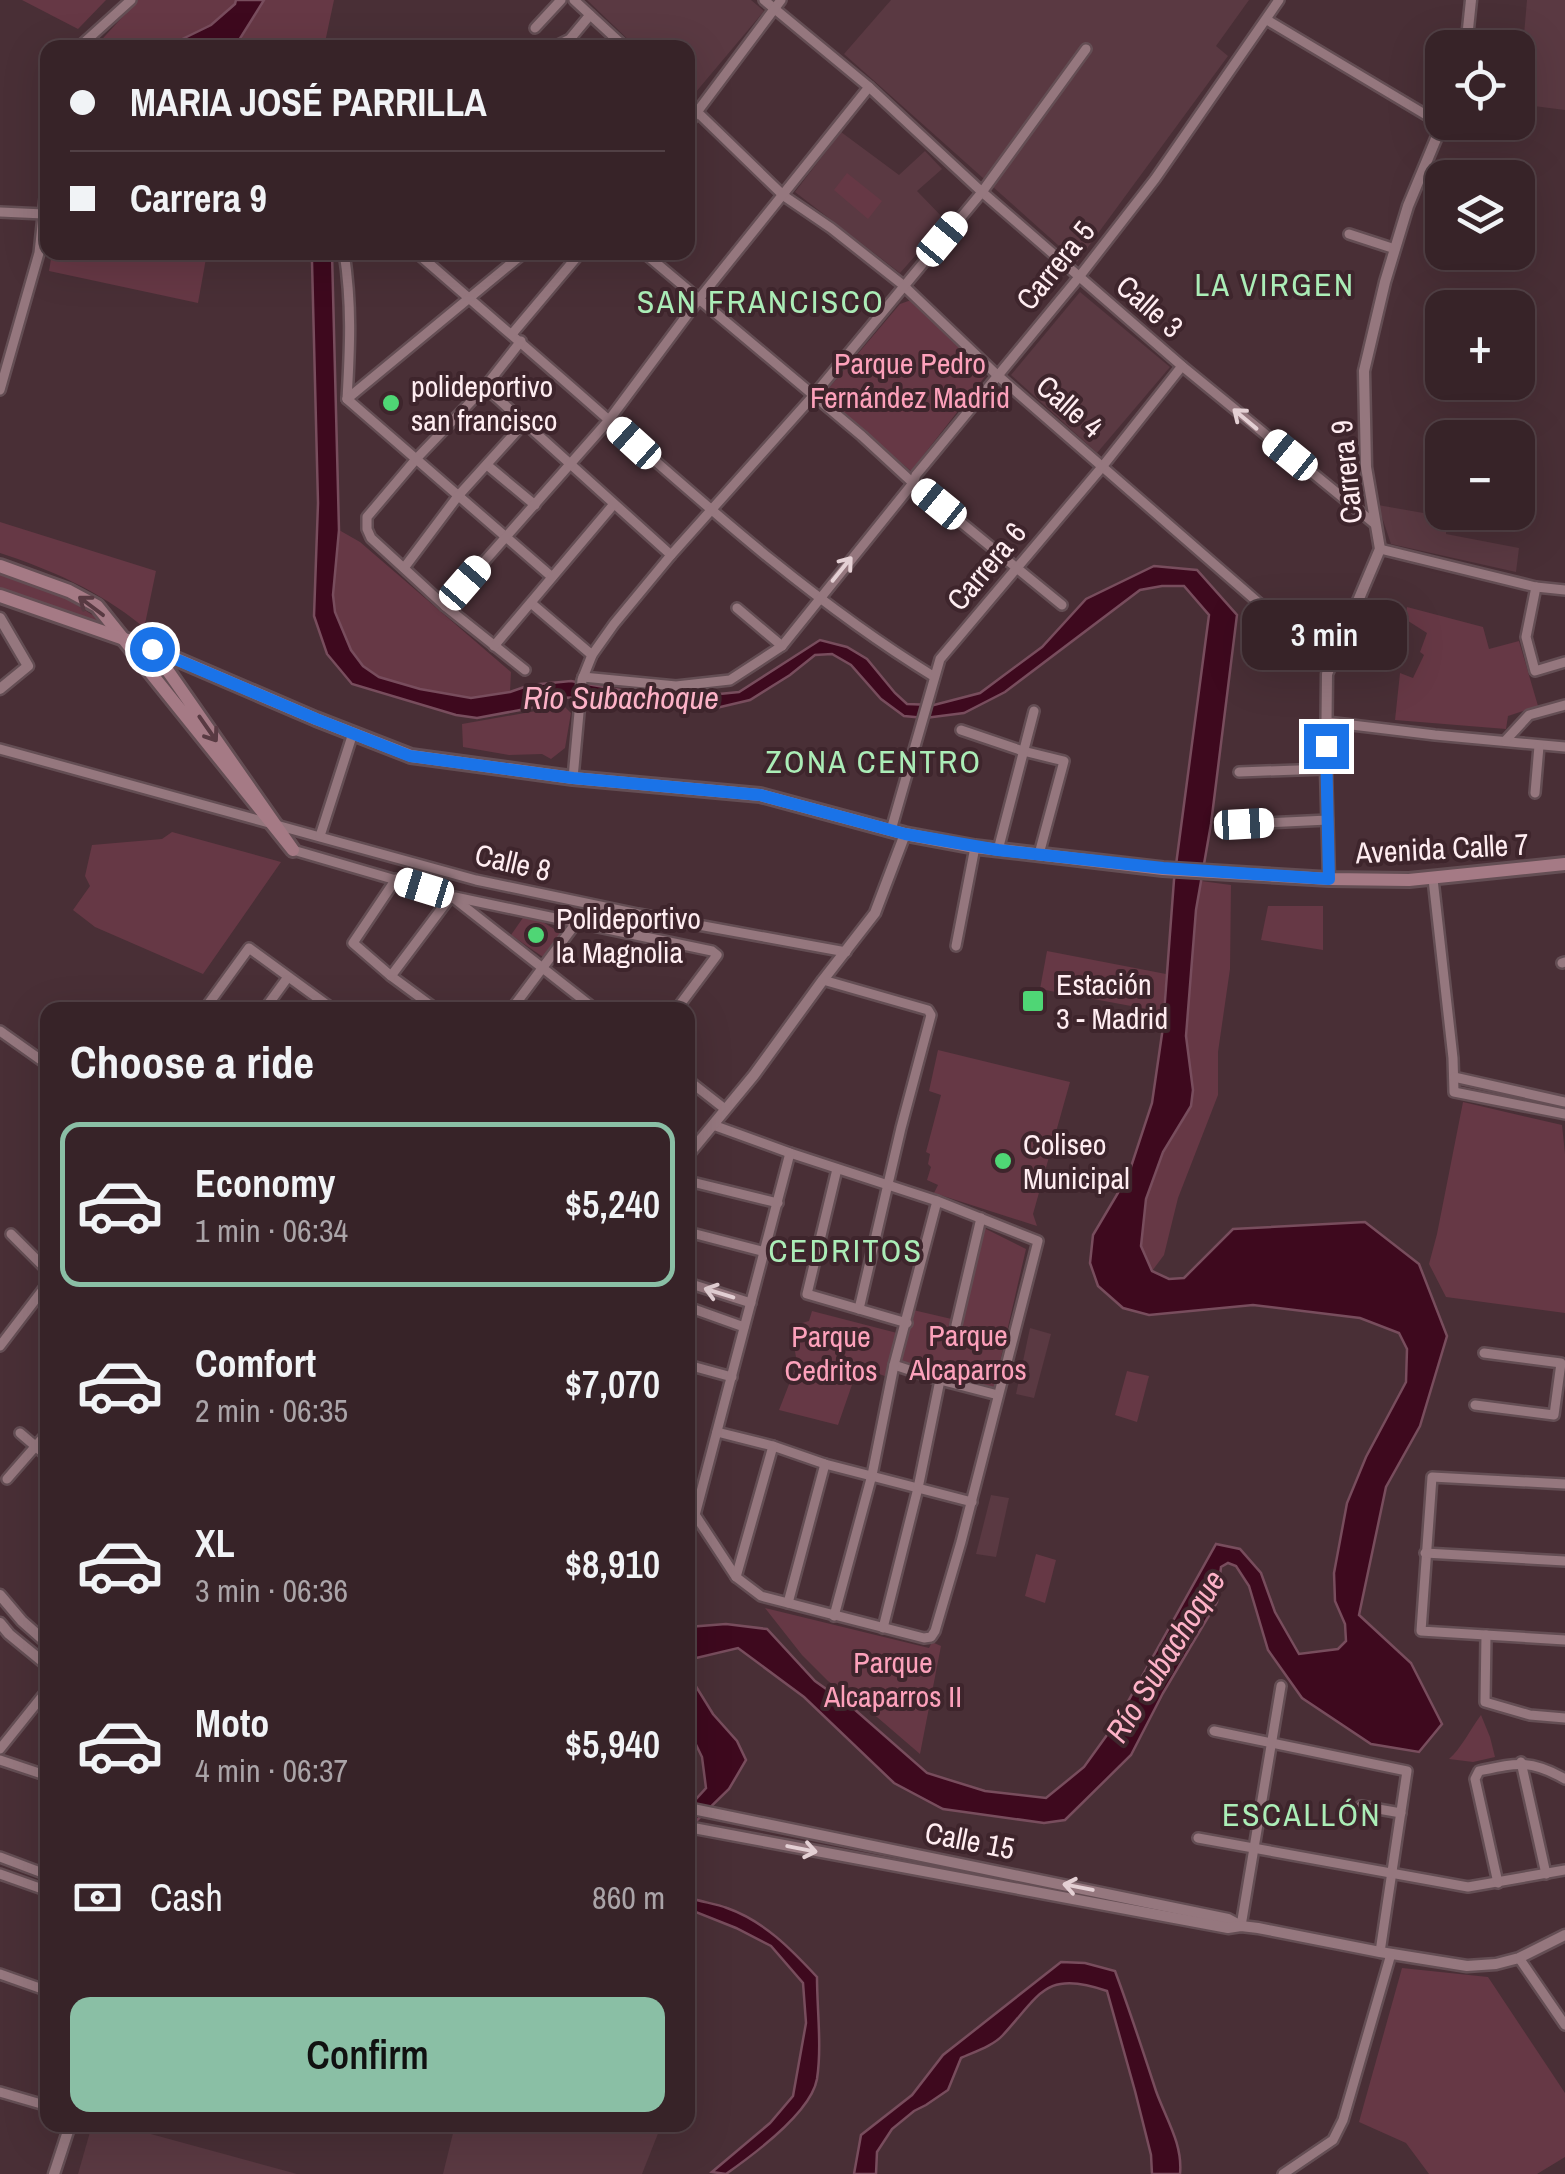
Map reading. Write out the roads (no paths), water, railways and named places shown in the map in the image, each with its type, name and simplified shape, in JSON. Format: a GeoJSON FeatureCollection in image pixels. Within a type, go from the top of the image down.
{"type":"FeatureCollection","features":[{"type":"Feature","properties":{"kind":"main road"},"geometry":{"type":"LineString","coordinates":[[0,566],[53,584],[97,606],[293,850]]}},
{"type":"Feature","properties":{"kind":"main road","name":"Avenida Calle 7"},"geometry":{"type":"LineString","coordinates":[[0,596],[152,649],[410,756],[573,778],[760,795],[898,832],[974,846],[1163,868],[1329,879],[1433,879],[1565,864]]}},
{"type":"Feature","properties":{"kind":"main road"},"geometry":{"type":"LineString","coordinates":[[152,649],[293,850]]}},
{"type":"Feature","properties":{"kind":"street"},"geometry":{"type":"LineString","coordinates":[[87,40],[131,0]]}},
{"type":"Feature","properties":{"kind":"street"},"geometry":{"type":"LineString","coordinates":[[534,28],[561,0]]}},
{"type":"Feature","properties":{"kind":"street"},"geometry":{"type":"LineString","coordinates":[[574,0],[617,40]]}},
{"type":"Feature","properties":{"kind":"street","name":"Calle 3"},"geometry":{"type":"LineString","coordinates":[[764,0],[869,87],[982,192],[1182,366],[1375,524]]}},
{"type":"Feature","properties":{"kind":"street"},"geometry":{"type":"LineString","coordinates":[[695,116],[782,0]]}},
{"type":"Feature","properties":{"kind":"street","name":"Carrera 5"},"geometry":{"type":"LineString","coordinates":[[582,678],[676,686],[730,680],[782,646],[1155,179],[1279,0]]}},
{"type":"Feature","properties":{"kind":"street"},"geometry":{"type":"LineString","coordinates":[[1468,30],[1471,0]]}},
{"type":"Feature","properties":{"kind":"street"},"geometry":{"type":"LineString","coordinates":[[568,40],[590,15]]}},
{"type":"Feature","properties":{"kind":"street"},"geometry":{"type":"LineString","coordinates":[[1267,20],[1425,113]]}},
{"type":"Feature","properties":{"kind":"street"},"geometry":{"type":"LineString","coordinates":[[573,778],[582,678],[592,655],[671,556],[814,396],[982,192],[1086,49]]}},
{"type":"Feature","properties":{"kind":"street"},"geometry":{"type":"LineString","coordinates":[[444,606],[609,420],[699,299],[869,87]]}},
{"type":"Feature","properties":{"kind":"street","name":"Calle 4"},"geometry":{"type":"LineString","coordinates":[[695,109],[784,196],[832,228],[903,285],[996,374],[1331,666]]}},
{"type":"Feature","properties":{"kind":"street","name":"Carrera 9"},"geometry":{"type":"LineString","coordinates":[[1329,879],[1328,674],[1380,549],[1366,467],[1364,371],[1394,250],[1436,140]]}},
{"type":"Feature","properties":{"kind":"street"},"geometry":{"type":"LineString","coordinates":[[0,212],[40,214]]}},
{"type":"Feature","properties":{"kind":"street"},"geometry":{"type":"LineString","coordinates":[[1349,234],[1394,250]]}},
{"type":"Feature","properties":{"kind":"street"},"geometry":{"type":"LineString","coordinates":[[0,390],[40,245]]}},
{"type":"Feature","properties":{"kind":"street"},"geometry":{"type":"LineString","coordinates":[[345,260],[351,321],[347,398]]}},
{"type":"Feature","properties":{"kind":"street"},"geometry":{"type":"LineString","coordinates":[[425,260],[712,511],[820,597],[933,676]]}},
{"type":"Feature","properties":{"kind":"street"},"geometry":{"type":"LineString","coordinates":[[347,398],[516,260]]}},
{"type":"Feature","properties":{"kind":"street"},"geometry":{"type":"LineString","coordinates":[[525,670],[444,606],[371,538],[367,517],[416,458],[486,387],[516,338],[575,260]]}},
{"type":"Feature","properties":{"kind":"street"},"geometry":{"type":"LineString","coordinates":[[652,260],[913,483],[1062,604]]}},
{"type":"Feature","properties":{"kind":"street","name":"Carrera 6"},"geometry":{"type":"LineString","coordinates":[[695,1147],[875,914],[898,832],[920,724],[940,659],[1182,366]]}},
{"type":"Feature","properties":{"kind":"street"},"geometry":{"type":"LineString","coordinates":[[486,387],[671,556]]}},
{"type":"Feature","properties":{"kind":"street"},"geometry":{"type":"LineString","coordinates":[[347,398],[552,577]]}},
{"type":"Feature","properties":{"kind":"street"},"geometry":{"type":"LineString","coordinates":[[404,568],[458,496],[525,422]]}},
{"type":"Feature","properties":{"kind":"street"},"geometry":{"type":"LineString","coordinates":[[487,464],[535,505]]}},
{"type":"Feature","properties":{"kind":"street"},"geometry":{"type":"LineString","coordinates":[[494,646],[614,504]]}},
{"type":"Feature","properties":{"kind":"street"},"geometry":{"type":"LineString","coordinates":[[1380,549],[1536,587],[1565,590]]}},
{"type":"Feature","properties":{"kind":"street"},"geometry":{"type":"LineString","coordinates":[[1536,587],[1526,637],[1535,671],[1565,662]]}},
{"type":"Feature","properties":{"kind":"street"},"geometry":{"type":"LineString","coordinates":[[531,603],[592,655]]}},
{"type":"Feature","properties":{"kind":"street"},"geometry":{"type":"LineString","coordinates":[[737,608],[782,646]]}},
{"type":"Feature","properties":{"kind":"street"},"geometry":{"type":"LineString","coordinates":[[0,618],[28,666],[0,689]]}},
{"type":"Feature","properties":{"kind":"street"},"geometry":{"type":"LineString","coordinates":[[1506,740],[1529,715],[1565,705]]}},
{"type":"Feature","properties":{"kind":"street"},"geometry":{"type":"LineString","coordinates":[[998,850],[1034,711]]}},
{"type":"Feature","properties":{"kind":"street"},"geometry":{"type":"LineString","coordinates":[[1326,722],[1565,747]]}},
{"type":"Feature","properties":{"kind":"street"},"geometry":{"type":"LineString","coordinates":[[961,730],[1064,761],[1039,854]]}},
{"type":"Feature","properties":{"kind":"street"},"geometry":{"type":"LineString","coordinates":[[320,836],[353,734]]}},
{"type":"Feature","properties":{"kind":"street"},"geometry":{"type":"LineString","coordinates":[[1534,792],[1539,746]]}},
{"type":"Feature","properties":{"kind":"street","name":"Calle 8"},"geometry":{"type":"LineString","coordinates":[[0,749],[476,880],[846,952]]}},
{"type":"Feature","properties":{"kind":"street"},"geometry":{"type":"LineString","coordinates":[[1239,772],[1326,769]]}},
{"type":"Feature","properties":{"kind":"street"},"geometry":{"type":"LineString","coordinates":[[1244,824],[1328,820]]}},
{"type":"Feature","properties":{"kind":"street"},"geometry":{"type":"LineString","coordinates":[[956,946],[974,846]]}},
{"type":"Feature","properties":{"kind":"street"},"geometry":{"type":"LineString","coordinates":[[293,850],[451,896],[717,955],[682,1002]]}},
{"type":"Feature","properties":{"kind":"street"},"geometry":{"type":"LineString","coordinates":[[396,879],[354,944],[425,1002]]}},
{"type":"Feature","properties":{"kind":"street"},"geometry":{"type":"LineString","coordinates":[[1433,879],[1454,1092],[1565,1114]]}},
{"type":"Feature","properties":{"kind":"street"},"geometry":{"type":"LineString","coordinates":[[451,896],[585,1002]]}},
{"type":"Feature","properties":{"kind":"street"},"geometry":{"type":"LineString","coordinates":[[391,976],[451,896]]}},
{"type":"Feature","properties":{"kind":"street"},"geometry":{"type":"LineString","coordinates":[[517,1002],[576,923]]}},
{"type":"Feature","properties":{"kind":"street"},"geometry":{"type":"LineString","coordinates":[[210,1002],[248,948],[323,1002]]}},
{"type":"Feature","properties":{"kind":"street"},"geometry":{"type":"LineString","coordinates":[[270,1002],[288,977]]}},
{"type":"Feature","properties":{"kind":"street"},"geometry":{"type":"LineString","coordinates":[[823,980],[928,1010],[931,1016],[859,1309]]}},
{"type":"Feature","properties":{"kind":"street"},"geometry":{"type":"LineString","coordinates":[[0,1031],[40,1059]]}},
{"type":"Feature","properties":{"kind":"street"},"geometry":{"type":"LineString","coordinates":[[1454,1077],[1565,1102]]}},
{"type":"Feature","properties":{"kind":"street"},"geometry":{"type":"LineString","coordinates":[[695,1085],[725,1109]]}},
{"type":"Feature","properties":{"kind":"street"},"geometry":{"type":"LineString","coordinates":[[695,1524],[736,1578],[760,1596],[931,1637],[936,1631],[972,1502],[1038,1241],[937,1201],[713,1125]]}},
{"type":"Feature","properties":{"kind":"street"},"geometry":{"type":"LineString","coordinates":[[695,1506],[790,1154]]}},
{"type":"Feature","properties":{"kind":"street"},"geometry":{"type":"LineString","coordinates":[[837,1169],[807,1294],[907,1322]]}},
{"type":"Feature","properties":{"kind":"street"},"geometry":{"type":"LineString","coordinates":[[695,1183],[778,1203]]}},
{"type":"Feature","properties":{"kind":"street"},"geometry":{"type":"LineString","coordinates":[[834,1616],[937,1201]]}},
{"type":"Feature","properties":{"kind":"street"},"geometry":{"type":"LineString","coordinates":[[956,1325],[981,1218]]}},
{"type":"Feature","properties":{"kind":"street"},"geometry":{"type":"LineString","coordinates":[[12,1234],[40,1263]]}},
{"type":"Feature","properties":{"kind":"street"},"geometry":{"type":"LineString","coordinates":[[695,1234],[765,1252]]}},
{"type":"Feature","properties":{"kind":"street"},"geometry":{"type":"LineString","coordinates":[[695,1285],[751,1303]]}},
{"type":"Feature","properties":{"kind":"street"},"geometry":{"type":"LineString","coordinates":[[0,1346],[40,1294]]}},
{"type":"Feature","properties":{"kind":"street"},"geometry":{"type":"LineString","coordinates":[[695,1309],[744,1326]]}},
{"type":"Feature","properties":{"kind":"street"},"geometry":{"type":"LineString","coordinates":[[1475,1405],[1554,1415],[1561,1403],[1561,1363],[1484,1353]]}},
{"type":"Feature","properties":{"kind":"street"},"geometry":{"type":"LineString","coordinates":[[894,1365],[998,1395]]}},
{"type":"Feature","properties":{"kind":"street"},"geometry":{"type":"LineString","coordinates":[[695,1367],[732,1377]]}},
{"type":"Feature","properties":{"kind":"street"},"geometry":{"type":"LineString","coordinates":[[882,1628],[918,1488],[940,1380]]}},
{"type":"Feature","properties":{"kind":"street"},"geometry":{"type":"LineString","coordinates":[[717,1432],[972,1502]]}},
{"type":"Feature","properties":{"kind":"street"},"geometry":{"type":"LineString","coordinates":[[20,1433],[40,1451]]}},
{"type":"Feature","properties":{"kind":"street"},"geometry":{"type":"LineString","coordinates":[[8,1479],[40,1441]]}},
{"type":"Feature","properties":{"kind":"street"},"geometry":{"type":"LineString","coordinates":[[736,1578],[773,1446]]}},
{"type":"Feature","properties":{"kind":"street"},"geometry":{"type":"LineString","coordinates":[[788,1603],[825,1464]]}},
{"type":"Feature","properties":{"kind":"street"},"geometry":{"type":"LineString","coordinates":[[1565,1484],[1432,1477],[1421,1631],[1565,1640]]}},
{"type":"Feature","properties":{"kind":"street"},"geometry":{"type":"LineString","coordinates":[[1425,1553],[1565,1562]]}},
{"type":"Feature","properties":{"kind":"street"},"geometry":{"type":"LineString","coordinates":[[0,1595],[40,1633]]}},
{"type":"Feature","properties":{"kind":"street"},"geometry":{"type":"LineString","coordinates":[[0,1623],[40,1659]]}},
{"type":"Feature","properties":{"kind":"street"},"geometry":{"type":"LineString","coordinates":[[1486,1635],[1485,1702],[1530,1715],[1565,1718]]}},
{"type":"Feature","properties":{"kind":"street"},"geometry":{"type":"LineString","coordinates":[[1240,1926],[1281,1686]]}},
{"type":"Feature","properties":{"kind":"street"},"geometry":{"type":"LineString","coordinates":[[0,1749],[40,1699]]}},
{"type":"Feature","properties":{"kind":"street"},"geometry":{"type":"LineString","coordinates":[[1214,1731],[1407,1771],[1392,1874],[1386,1953],[1343,2120],[1333,2140],[1283,2174]]}},
{"type":"Feature","properties":{"kind":"street"},"geometry":{"type":"LineString","coordinates":[[0,1760],[40,1773]]}},
{"type":"Feature","properties":{"kind":"street"},"geometry":{"type":"LineString","coordinates":[[1521,1762],[1546,1874]]}},
{"type":"Feature","properties":{"kind":"street"},"geometry":{"type":"LineString","coordinates":[[1498,1883],[1476,1774],[1521,1762],[1565,1779]]}},
{"type":"Feature","properties":{"kind":"street"},"geometry":{"type":"LineString","coordinates":[[1361,1806],[1401,1814]]}},
{"type":"Feature","properties":{"kind":"street","name":"Calle 15"},"geometry":{"type":"LineString","coordinates":[[695,1809],[1134,1898],[1228,1919],[1240,1926],[1467,1966],[1519,1958],[1563,1940]]}},
{"type":"Feature","properties":{"kind":"street","name":"Calle 15"},"geometry":{"type":"LineString","coordinates":[[695,1829],[1228,1928],[1240,1926]]}},
{"type":"Feature","properties":{"kind":"street"},"geometry":{"type":"LineString","coordinates":[[1198,1838],[1468,1887],[1565,1870]]}},
{"type":"Feature","properties":{"kind":"street"},"geometry":{"type":"LineString","coordinates":[[840,1856],[845,1840]]}},
{"type":"Feature","properties":{"kind":"street"},"geometry":{"type":"LineString","coordinates":[[0,1857],[40,1872]]}},
{"type":"Feature","properties":{"kind":"street"},"geometry":{"type":"LineString","coordinates":[[0,1874],[40,1888]]}},
{"type":"Feature","properties":{"kind":"street"},"geometry":{"type":"LineString","coordinates":[[1519,1958],[1565,2025]]}},
{"type":"Feature","properties":{"kind":"street"},"geometry":{"type":"LineString","coordinates":[[0,1974],[40,1988]]}},
{"type":"Feature","properties":{"kind":"street"},"geometry":{"type":"LineString","coordinates":[[0,2092],[40,2104]]}},
{"type":"Feature","properties":{"kind":"street"},"geometry":{"type":"LineString","coordinates":[[54,2174],[68,2132]]}},
{"type":"Feature","properties":{"kind":"water"},"geometry":{"type":"Polygon","coordinates":[[[236,0],[264,0],[239,40],[180,40],[211,25],[236,0]]]}},
{"type":"Feature","properties":{"kind":"water","name":"Río Subachoque"},"geometry":{"type":"Polygon","coordinates":[[[332,260],[339,530],[335,612],[351,650],[363,666],[379,677],[471,698],[571,681],[689,697],[739,692],[820,640],[847,647],[867,659],[907,704],[934,705],[980,693],[1042,647],[1086,599],[1154,566],[1197,570],[1237,615],[1211,824],[1196,910],[1186,1036],[1193,1090],[1191,1106],[1163,1152],[1146,1199],[1141,1246],[1152,1271],[1169,1279],[1184,1278],[1233,1229],[1365,1222],[1419,1264],[1447,1336],[1420,1426],[1386,1487],[1359,1615],[1411,1663],[1442,1724],[1419,1752],[1371,1744],[1302,1698],[1268,1650],[1249,1586],[1236,1566],[1228,1563],[1221,1567],[1217,1602],[1131,1755],[1065,1820],[1044,1823],[943,1809],[894,1783],[804,1697],[738,1648],[696,1658],[695,1664],[695,1626],[726,1624],[767,1629],[815,1681],[853,1708],[927,1773],[985,1791],[1046,1798],[1084,1767],[1117,1721],[1216,1544],[1240,1549],[1261,1573],[1275,1612],[1299,1654],[1338,1649],[1346,1641],[1345,1624],[1335,1601],[1334,1573],[1347,1503],[1366,1457],[1406,1382],[1407,1349],[1399,1333],[1360,1318],[1253,1305],[1149,1315],[1123,1308],[1098,1286],[1090,1263],[1093,1235],[1128,1176],[1152,1103],[1163,1027],[1174,880],[1209,615],[1184,586],[1140,590],[1005,692],[964,713],[925,718],[904,716],[881,699],[851,665],[832,654],[815,655],[750,700],[712,709],[660,707],[603,697],[549,698],[531,708],[477,718],[352,684],[327,654],[314,616],[318,503],[312,262],[332,260]]]}},
{"type":"Feature","properties":{"kind":"water"},"geometry":{"type":"Polygon","coordinates":[[[695,1685],[713,1714],[737,1741],[746,1760],[729,1789],[695,1822],[695,1800],[706,1788],[702,1757],[695,1742],[695,1685]]]}},
{"type":"Feature","properties":{"kind":"water"},"geometry":{"type":"Polygon","coordinates":[[[695,1899],[753,1920],[787,1946],[817,1977],[819,2054],[817,2079],[804,2106],[779,2132],[726,2174],[712,2172],[770,2123],[793,2096],[806,2023],[803,1983],[771,1946],[695,1912],[695,1899]]]}},
{"type":"Feature","properties":{"kind":"water"},"geometry":{"type":"Polygon","coordinates":[[[1061,1962],[1115,1971],[1176,2142],[1180,2174],[1152,2174],[1151,2155],[1107,1991],[1070,1983],[1046,1990],[999,2039],[961,2058],[948,2090],[892,2129],[877,2152],[876,2174],[854,2174],[861,2135],[912,2095],[943,2055],[1061,1962]]]}},
{"type":"Feature","properties":{"kind":"place","name":"polideportivo san francisco"},"geometry":{"type":"Point","coordinates":[391,403]}},
{"type":"Feature","properties":{"kind":"place","name":"Polideportivo la Magnolia"},"geometry":{"type":"Point","coordinates":[536,935]}},
{"type":"Feature","properties":{"kind":"place","name":"Estación 3 - Madrid"},"geometry":{"type":"Point","coordinates":[1033,1001]}},
{"type":"Feature","properties":{"kind":"place","name":"Coliseo Municipal"},"geometry":{"type":"Point","coordinates":[1003,1161]}},
{"type":"Feature","properties":{"kind":"district","name":"LA VIRGEN"},"geometry":{"type":"Point","coordinates":[1275,284]}},
{"type":"Feature","properties":{"kind":"district","name":"SAN FRANCISCO"},"geometry":{"type":"Point","coordinates":[761,301]}},
{"type":"Feature","properties":{"kind":"district","name":"ZONA CENTRO"},"geometry":{"type":"Point","coordinates":[874,761]}},
{"type":"Feature","properties":{"kind":"district","name":"CEDRITOS"},"geometry":{"type":"Point","coordinates":[846,1250]}},
{"type":"Feature","properties":{"kind":"district","name":"ESCALLÓN"},"geometry":{"type":"Point","coordinates":[1302,1814]}},
{"type":"Feature","properties":{"kind":"park label","name":"Parque Pedro Fernández Madrid"},"geometry":{"type":"Point","coordinates":[910,380]}},
{"type":"Feature","properties":{"kind":"park label","name":"Parque Alcaparros"},"geometry":{"type":"Point","coordinates":[968,1352]}},
{"type":"Feature","properties":{"kind":"park label","name":"Parque Cedritos"},"geometry":{"type":"Point","coordinates":[831,1353]}},
{"type":"Feature","properties":{"kind":"park label","name":"Parque Alcaparros II"},"geometry":{"type":"Point","coordinates":[893,1679]}}]}
